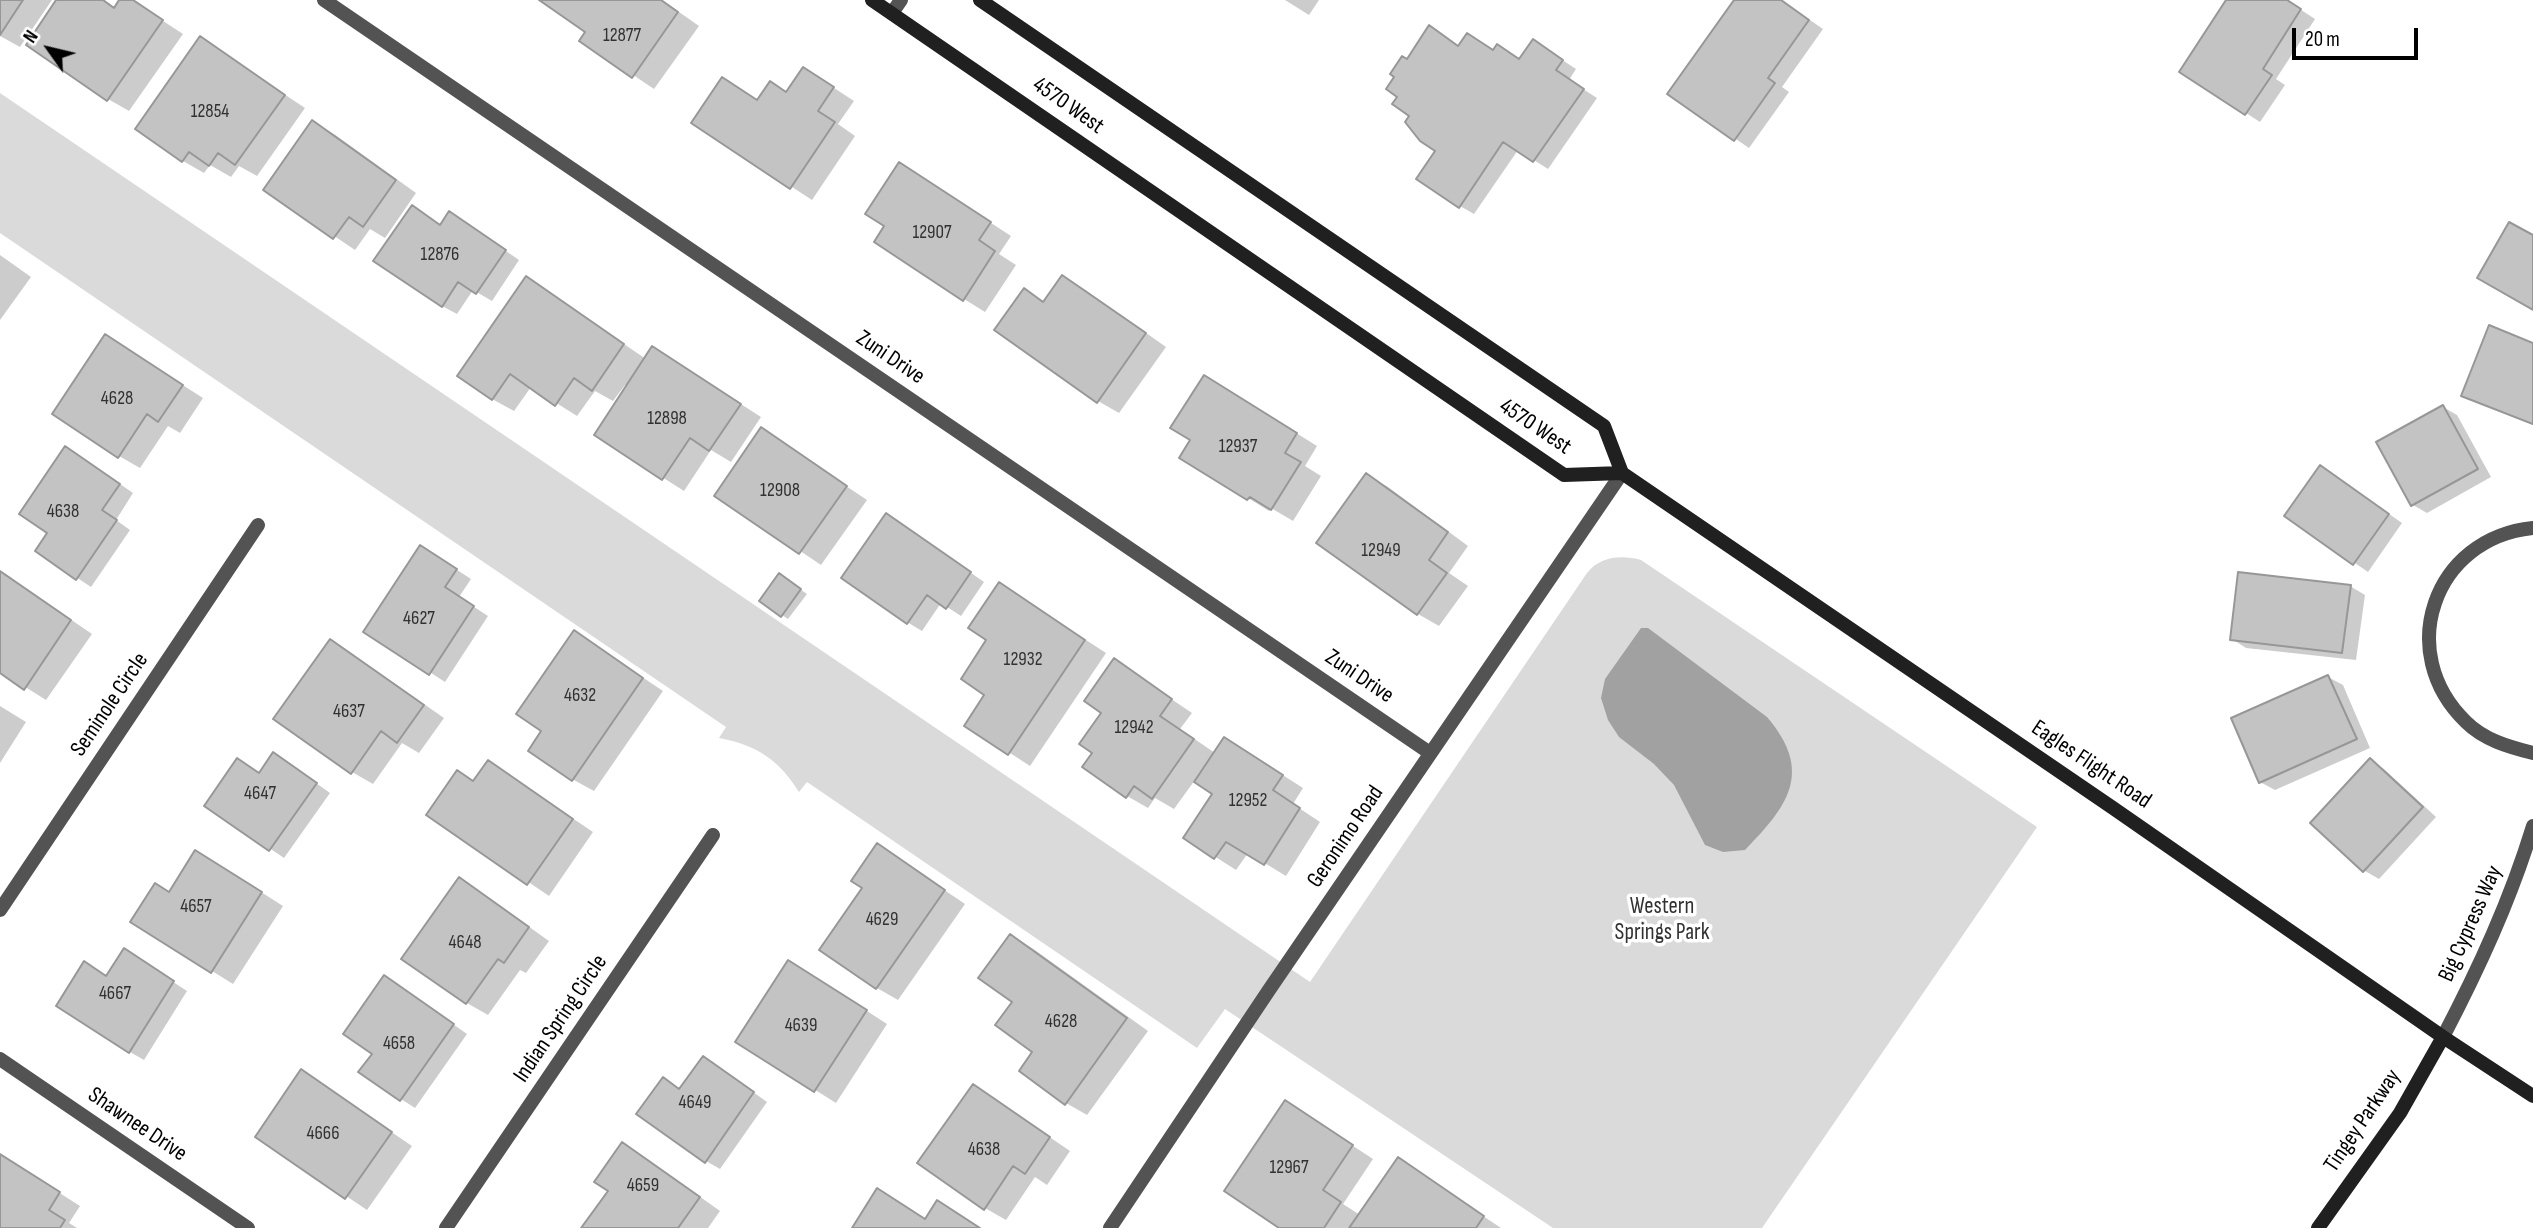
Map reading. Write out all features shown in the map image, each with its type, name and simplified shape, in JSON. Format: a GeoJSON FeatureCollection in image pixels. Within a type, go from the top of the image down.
{"type":"FeatureCollection","features":[{"type":"Feature","properties":{"kind":"main road","name":"4570 West"},"geometry":{"type":"LineString","coordinates":[[872,0],[1564,475],[1622,473],[1604,426],[980,0]]}},
{"type":"Feature","properties":{"kind":"main road","name":"Eagles Flight Road"},"geometry":{"type":"LineString","coordinates":[[1622,473],[2443,1037],[2533,1096]]}},
{"type":"Feature","properties":{"kind":"main road","name":"Tingey Parkway"},"geometry":{"type":"LineString","coordinates":[[2318,1228],[2400,1113],[2443,1037]]}},
{"type":"Feature","properties":{"kind":"street","name":"Zuni Drive"},"geometry":{"type":"LineString","coordinates":[[324,0],[1430,753]]}},
{"type":"Feature","properties":{"kind":"street"},"geometry":{"type":"LineString","coordinates":[[892,13],[901,0]]}},
{"type":"Feature","properties":{"kind":"street","name":"Geronimo Road"},"geometry":{"type":"LineString","coordinates":[[1110,1228],[1622,473]]}},
{"type":"Feature","properties":{"kind":"street","name":"Seminole Circle"},"geometry":{"type":"LineString","coordinates":[[0,910],[258,525]]}},
{"type":"Feature","properties":{"kind":"street"},"geometry":{"type":"LineString","coordinates":[[2533,528],[2495,537],[2474,549],[2455,566],[2441,587],[2432,610],[2428,635],[2430,660],[2438,684],[2451,705],[2468,724],[2488,738],[2533,753]]}},
{"type":"Feature","properties":{"kind":"street","name":"Big Cypress Way"},"geometry":{"type":"LineString","coordinates":[[2443,1037],[2494,933],[2517,878],[2533,826]]}},
{"type":"Feature","properties":{"kind":"street","name":"Indian Spring Circle"},"geometry":{"type":"LineString","coordinates":[[446,1228],[713,835]]}},
{"type":"Feature","properties":{"kind":"street","name":"Shawnee Drive"},"geometry":{"type":"LineString","coordinates":[[0,1059],[248,1228]]}},
{"type":"Feature","properties":{"kind":"green space","name":"Western Springs Park"},"geometry":{"type":"Polygon","coordinates":[[[0,93],[1310,982],[1587,573],[1599,563],[1612,558],[1641,560],[2037,827],[1762,1228],[1553,1228],[1225,1009],[1197,1048],[807,782],[799,792],[783,771],[766,756],[745,745],[719,738],[726,727],[0,233],[0,93]]]}},
{"type":"Feature","properties":{"kind":"shaded area"},"geometry":{"type":"Polygon","coordinates":[[[1641,628],[1648,628],[1767,717],[1781,737],[1789,755],[1792,772],[1790,788],[1773,818],[1745,850],[1723,852],[1705,845],[1674,785],[1654,764],[1619,737],[1608,720],[1601,698],[1605,679],[1641,628]]]}},
{"type":"Feature","properties":{"kind":"building"},"geometry":{"type":"Polygon","coordinates":[[[0,0],[23,0],[0,35],[0,0]]]}},
{"type":"Feature","properties":{"kind":"building"},"geometry":{"type":"Polygon","coordinates":[[[56,0],[103,0],[114,8],[119,0],[133,0],[163,20],[107,101],[26,45],[56,0]]]}},
{"type":"Feature","properties":{"kind":"building"},"geometry":{"type":"Polygon","coordinates":[[[539,0],[661,0],[678,12],[632,78],[579,41],[585,32],[539,0]]]}},
{"type":"Feature","properties":{"kind":"building"},"geometry":{"type":"Polygon","coordinates":[[[1734,0],[1781,0],[1809,20],[1768,78],[1775,83],[1734,141],[1667,94],[1734,0]]]}},
{"type":"Feature","properties":{"kind":"building"},"geometry":{"type":"Polygon","coordinates":[[[2226,0],[2287,0],[2301,9],[2263,69],[2272,75],[2245,115],[2179,72],[2226,0]]]}},
{"type":"Feature","properties":{"kind":"building"},"geometry":{"type":"Polygon","coordinates":[[[1429,25],[1458,46],[1467,33],[1493,50],[1497,44],[1519,59],[1533,39],[1563,60],[1556,70],[1584,89],[1533,162],[1503,142],[1459,208],[1416,179],[1435,151],[1420,141],[1405,122],[1409,116],[1392,104],[1397,97],[1386,89],[1394,77],[1390,74],[1402,56],[1407,59],[1429,25]]]}},
{"type":"Feature","properties":{"kind":"building"},"geometry":{"type":"Polygon","coordinates":[[[200,36],[285,95],[235,165],[218,153],[209,166],[189,152],[182,162],[135,129],[200,36]]]}},
{"type":"Feature","properties":{"kind":"building"},"geometry":{"type":"Polygon","coordinates":[[[803,67],[834,87],[818,111],[835,122],[790,189],[691,123],[722,77],[757,100],[770,81],[786,92],[803,67]]]}},
{"type":"Feature","properties":{"kind":"building"},"geometry":{"type":"Polygon","coordinates":[[[312,120],[396,180],[363,227],[349,217],[333,239],[263,190],[312,120]]]}},
{"type":"Feature","properties":{"kind":"building"},"geometry":{"type":"Polygon","coordinates":[[[899,162],[991,222],[979,240],[995,251],[963,301],[874,242],[884,226],[865,214],[899,162]]]}},
{"type":"Feature","properties":{"kind":"building"},"geometry":{"type":"Polygon","coordinates":[[[412,205],[440,225],[449,211],[506,250],[476,294],[458,282],[442,307],[373,261],[412,205]]]}},
{"type":"Feature","properties":{"kind":"building"},"geometry":{"type":"Polygon","coordinates":[[[2509,222],[2533,235],[2533,310],[2477,278],[2509,222]]]}},
{"type":"Feature","properties":{"kind":"building"},"geometry":{"type":"Polygon","coordinates":[[[1062,275],[1146,333],[1097,403],[994,330],[1024,288],[1043,302],[1062,275]]]}},
{"type":"Feature","properties":{"kind":"building"},"geometry":{"type":"Polygon","coordinates":[[[526,276],[624,344],[592,391],[574,378],[555,406],[510,374],[492,400],[457,376],[526,276]]]}},
{"type":"Feature","properties":{"kind":"building"},"geometry":{"type":"Polygon","coordinates":[[[2489,325],[2533,343],[2533,424],[2461,396],[2489,325]]]}},
{"type":"Feature","properties":{"kind":"building"},"geometry":{"type":"Polygon","coordinates":[[[105,334],[183,385],[158,422],[147,414],[118,458],[52,414],[105,334]]]}},
{"type":"Feature","properties":{"kind":"building"},"geometry":{"type":"Polygon","coordinates":[[[652,346],[741,404],[709,451],[690,438],[662,480],[594,435],[652,346]]]}},
{"type":"Feature","properties":{"kind":"building"},"geometry":{"type":"Polygon","coordinates":[[[1204,375],[1297,433],[1285,453],[1301,462],[1271,510],[1250,497],[1247,500],[1179,458],[1190,440],[1170,428],[1204,375]]]}},
{"type":"Feature","properties":{"kind":"building"},"geometry":{"type":"Polygon","coordinates":[[[2443,405],[2478,469],[2411,506],[2376,442],[2443,405]]]}},
{"type":"Feature","properties":{"kind":"building"},"geometry":{"type":"Polygon","coordinates":[[[761,427],[847,486],[799,554],[714,496],[761,427]]]}},
{"type":"Feature","properties":{"kind":"building"},"geometry":{"type":"Polygon","coordinates":[[[65,446],[120,484],[102,510],[117,520],[76,580],[35,551],[47,533],[19,514],[65,446]]]}},
{"type":"Feature","properties":{"kind":"building"},"geometry":{"type":"Polygon","coordinates":[[[2320,465],[2389,514],[2353,565],[2284,516],[2320,465]]]}},
{"type":"Feature","properties":{"kind":"building"},"geometry":{"type":"Polygon","coordinates":[[[1366,473],[1448,532],[1429,560],[1447,573],[1417,615],[1316,543],[1366,473]]]}},
{"type":"Feature","properties":{"kind":"building"},"geometry":{"type":"Polygon","coordinates":[[[886,513],[971,572],[946,609],[927,595],[907,624],[841,578],[886,513]]]}},
{"type":"Feature","properties":{"kind":"building"},"geometry":{"type":"Polygon","coordinates":[[[420,545],[457,569],[445,587],[474,606],[429,675],[363,632],[420,545]]]}},
{"type":"Feature","properties":{"kind":"building"},"geometry":{"type":"Polygon","coordinates":[[[0,571],[71,620],[24,690],[0,673],[0,571]]]}},
{"type":"Feature","properties":{"kind":"building"},"geometry":{"type":"Polygon","coordinates":[[[2238,572],[2351,585],[2342,653],[2230,640],[2238,572]]]}},
{"type":"Feature","properties":{"kind":"building"},"geometry":{"type":"Polygon","coordinates":[[[779,573],[801,589],[781,617],[759,601],[779,573]]]}},
{"type":"Feature","properties":{"kind":"building"},"geometry":{"type":"Polygon","coordinates":[[[999,582],[1085,640],[1008,755],[964,726],[984,695],[961,679],[986,640],[968,628],[999,582]]]}},
{"type":"Feature","properties":{"kind":"building"},"geometry":{"type":"Polygon","coordinates":[[[574,630],[643,678],[572,781],[528,751],[541,731],[516,714],[574,630]]]}},
{"type":"Feature","properties":{"kind":"building"},"geometry":{"type":"Polygon","coordinates":[[[330,639],[424,705],[397,743],[381,731],[351,774],[273,719],[330,639]]]}},
{"type":"Feature","properties":{"kind":"building"},"geometry":{"type":"Polygon","coordinates":[[[1114,658],[1172,699],[1160,716],[1194,739],[1152,799],[1134,786],[1126,798],[1082,767],[1092,753],[1079,744],[1101,713],[1084,701],[1114,658]]]}},
{"type":"Feature","properties":{"kind":"building"},"geometry":{"type":"Polygon","coordinates":[[[2328,675],[2357,739],[2259,783],[2231,718],[2328,675]]]}},
{"type":"Feature","properties":{"kind":"building"},"geometry":{"type":"Polygon","coordinates":[[[1224,737],[1283,775],[1273,790],[1300,808],[1264,865],[1226,842],[1214,859],[1183,838],[1212,794],[1194,782],[1224,737]]]}},
{"type":"Feature","properties":{"kind":"building"},"geometry":{"type":"Polygon","coordinates":[[[273,752],[317,783],[269,851],[204,806],[237,758],[259,773],[273,752]]]}},
{"type":"Feature","properties":{"kind":"building"},"geometry":{"type":"Polygon","coordinates":[[[2370,758],[2423,807],[2363,872],[2310,823],[2370,758]]]}},
{"type":"Feature","properties":{"kind":"building"},"geometry":{"type":"Polygon","coordinates":[[[488,760],[573,819],[527,885],[426,815],[457,770],[473,781],[488,760]]]}},
{"type":"Feature","properties":{"kind":"building"},"geometry":{"type":"Polygon","coordinates":[[[877,843],[945,890],[876,989],[819,950],[862,888],[851,881],[877,843]]]}},
{"type":"Feature","properties":{"kind":"building"},"geometry":{"type":"Polygon","coordinates":[[[195,850],[262,892],[211,973],[130,922],[155,883],[169,892],[195,850]]]}},
{"type":"Feature","properties":{"kind":"building"},"geometry":{"type":"Polygon","coordinates":[[[459,877],[529,927],[504,963],[498,959],[466,1004],[401,959],[459,877]]]}},
{"type":"Feature","properties":{"kind":"building"},"geometry":{"type":"Polygon","coordinates":[[[1010,934],[1127,1018],[1065,1105],[1019,1071],[1032,1052],[995,1025],[1012,1002],[978,978],[1010,934]]]}},
{"type":"Feature","properties":{"kind":"building"},"geometry":{"type":"Polygon","coordinates":[[[124,948],[174,981],[129,1053],[56,1006],[84,961],[106,976],[124,948]]]}},
{"type":"Feature","properties":{"kind":"building"},"geometry":{"type":"Polygon","coordinates":[[[788,960],[867,1010],[814,1092],[735,1042],[788,960]]]}},
{"type":"Feature","properties":{"kind":"building"},"geometry":{"type":"Polygon","coordinates":[[[384,975],[454,1024],[400,1101],[358,1072],[372,1054],[343,1034],[384,975]]]}},
{"type":"Feature","properties":{"kind":"building"},"geometry":{"type":"Polygon","coordinates":[[[703,1056],[754,1092],[705,1163],[636,1114],[663,1077],[679,1089],[703,1056]]]}},
{"type":"Feature","properties":{"kind":"building"},"geometry":{"type":"Polygon","coordinates":[[[301,1069],[392,1132],[345,1199],[255,1137],[301,1069]]]}},
{"type":"Feature","properties":{"kind":"building"},"geometry":{"type":"Polygon","coordinates":[[[973,1084],[1050,1137],[1025,1174],[1013,1166],[984,1210],[917,1163],[973,1084]]]}},
{"type":"Feature","properties":{"kind":"building"},"geometry":{"type":"Polygon","coordinates":[[[1285,1100],[1353,1145],[1323,1190],[1341,1202],[1324,1228],[1279,1228],[1224,1191],[1285,1100]]]}},
{"type":"Feature","properties":{"kind":"building"},"geometry":{"type":"Polygon","coordinates":[[[622,1142],[700,1197],[678,1228],[581,1228],[608,1191],[594,1182],[622,1142]]]}},
{"type":"Feature","properties":{"kind":"building"},"geometry":{"type":"Polygon","coordinates":[[[0,1154],[60,1192],[49,1210],[65,1220],[60,1228],[0,1228],[0,1154]]]}},
{"type":"Feature","properties":{"kind":"building"},"geometry":{"type":"Polygon","coordinates":[[[1398,1157],[1484,1216],[1476,1228],[1349,1228],[1398,1157]]]}},
{"type":"Feature","properties":{"kind":"building"},"geometry":{"type":"Polygon","coordinates":[[[877,1188],[925,1219],[937,1200],[980,1228],[852,1228],[877,1188]]]}}]}
